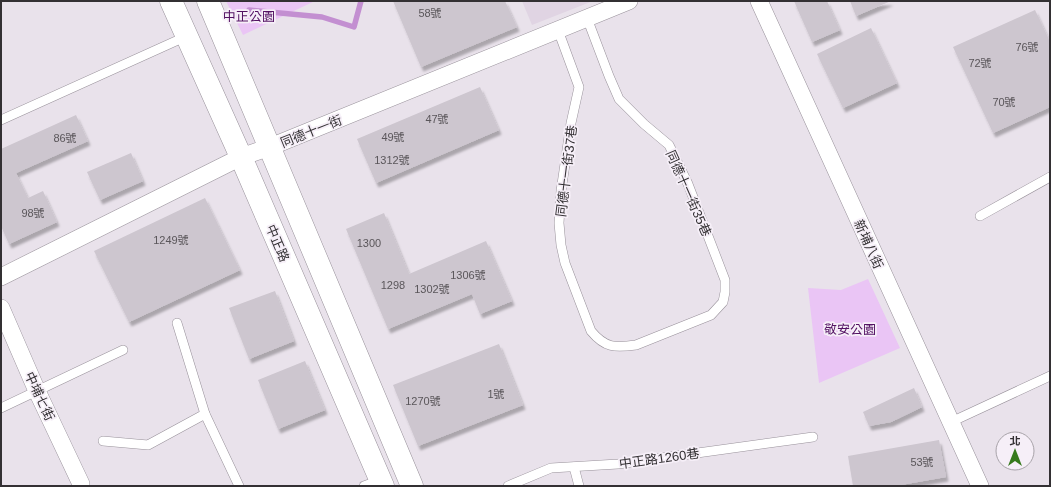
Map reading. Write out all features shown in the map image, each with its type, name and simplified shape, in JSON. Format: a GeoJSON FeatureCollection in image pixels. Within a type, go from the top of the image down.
{"type":"FeatureCollection","features":[{"type":"Feature","properties":{"kind":"street","name":"中正路"},"geometry":{"type":"LineString","coordinates":[[171,1],[241,157],[376,484]]}},
{"type":"Feature","properties":{"kind":"street"},"geometry":{"type":"LineString","coordinates":[[208,1],[412,486]]}},
{"type":"Feature","properties":{"kind":"street","name":"同德十一街"},"geometry":{"type":"LineString","coordinates":[[1,277],[241,157],[270,147],[629,1]]}},
{"type":"Feature","properties":{"kind":"street","name":"新埔八街"},"geometry":{"type":"LineString","coordinates":[[759,1],[980,486]]}},
{"type":"Feature","properties":{"kind":"street","name":"中埔七街"},"geometry":{"type":"LineString","coordinates":[[1,308],[79,485]]}},
{"type":"Feature","properties":{"kind":"lane","name":"同德十一街35巷"},"geometry":{"type":"LineString","coordinates":[[587,18],[619,98],[644,124],[669,145],[688,184],[725,280],[726,292],[723,302],[711,315]]}},
{"type":"Feature","properties":{"kind":"lane","name":"同德十一街37巷"},"geometry":{"type":"LineString","coordinates":[[558,30],[579,87],[571,123],[561,191],[561,245],[565,263],[591,331],[598,340],[609,346],[622,347],[636,345],[711,315]]}},
{"type":"Feature","properties":{"kind":"lane"},"geometry":{"type":"LineString","coordinates":[[1,120],[187,36]]}},
{"type":"Feature","properties":{"kind":"lane"},"geometry":{"type":"LineString","coordinates":[[980,216],[1050,177]]}},
{"type":"Feature","properties":{"kind":"lane"},"geometry":{"type":"LineString","coordinates":[[177,323],[205,414],[239,486]]}},
{"type":"Feature","properties":{"kind":"lane"},"geometry":{"type":"LineString","coordinates":[[1,408],[123,350]]}},
{"type":"Feature","properties":{"kind":"lane"},"geometry":{"type":"LineString","coordinates":[[951,422],[1050,376]]}},
{"type":"Feature","properties":{"kind":"lane"},"geometry":{"type":"LineString","coordinates":[[103,441],[148,445],[205,414]]}},
{"type":"Feature","properties":{"kind":"lane","name":"中正路1260巷"},"geometry":{"type":"LineString","coordinates":[[508,486],[552,468],[618,464],[813,437]]}},
{"type":"Feature","properties":{"kind":"lane"},"geometry":{"type":"LineString","coordinates":[[574,467],[579,486]]}},
{"type":"Feature","properties":{"kind":"shaded area"},"geometry":{"type":"Polygon","coordinates":[[[522,1],[593,1],[532,25],[522,1]]]}},
{"type":"Feature","properties":{"kind":"green space","name":"中正公園"},"geometry":{"type":"Polygon","coordinates":[[[226,1],[315,1],[243,35],[226,1]]]}},
{"type":"Feature","properties":{"kind":"green space","name":"敬安公園"},"geometry":{"type":"Polygon","coordinates":[[[868,279],[900,348],[819,383],[808,288],[841,290],[868,279]]]}},
{"type":"Feature","properties":{"kind":"building"},"geometry":{"type":"Polygon","coordinates":[[[393,1],[505,1],[517,27],[421,67],[393,1]]]}},
{"type":"Feature","properties":{"kind":"building"},"geometry":{"type":"Polygon","coordinates":[[[794,1],[827,1],[840,30],[812,42],[794,1]]]}},
{"type":"Feature","properties":{"kind":"building"},"geometry":{"type":"Polygon","coordinates":[[[850,1],[891,1],[856,16],[850,1]]]}},
{"type":"Feature","properties":{"kind":"building"},"geometry":{"type":"Polygon","coordinates":[[[1035,10],[1050,42],[1050,107],[993,133],[953,47],[1035,10]]]}},
{"type":"Feature","properties":{"kind":"building"},"geometry":{"type":"Polygon","coordinates":[[[871,28],[897,83],[843,108],[817,54],[871,28]]]}},
{"type":"Feature","properties":{"kind":"building"},"geometry":{"type":"Polygon","coordinates":[[[480,87],[499,130],[376,183],[357,139],[480,87]]]}},
{"type":"Feature","properties":{"kind":"building"},"geometry":{"type":"Polygon","coordinates":[[[76,115],[88,141],[16,173],[28,198],[43,191],[57,222],[9,244],[1,226],[1,149],[76,115]]]}},
{"type":"Feature","properties":{"kind":"building"},"geometry":{"type":"Polygon","coordinates":[[[131,153],[143,181],[100,200],[87,172],[131,153]]]}},
{"type":"Feature","properties":{"kind":"building"},"geometry":{"type":"Polygon","coordinates":[[[205,198],[240,270],[129,322],[94,251],[205,198]]]}},
{"type":"Feature","properties":{"kind":"building"},"geometry":{"type":"Polygon","coordinates":[[[384,213],[409,274],[486,241],[512,301],[480,314],[472,294],[388,329],[346,229],[384,213]]]}},
{"type":"Feature","properties":{"kind":"building"},"geometry":{"type":"Polygon","coordinates":[[[275,291],[294,341],[249,359],[229,308],[275,291]]]}},
{"type":"Feature","properties":{"kind":"building"},"geometry":{"type":"Polygon","coordinates":[[[499,344],[523,405],[418,446],[393,385],[499,344]]]}},
{"type":"Feature","properties":{"kind":"building"},"geometry":{"type":"Polygon","coordinates":[[[305,361],[325,410],[278,429],[258,380],[305,361]]]}},
{"type":"Feature","properties":{"kind":"building"},"geometry":{"type":"Polygon","coordinates":[[[914,388],[922,407],[891,422],[869,426],[863,412],[914,388]]]}},
{"type":"Feature","properties":{"kind":"building"},"geometry":{"type":"Polygon","coordinates":[[[939,440],[946,477],[895,486],[853,486],[848,456],[939,440]]]}},
{"type":"Feature","properties":{"kind":"waterway"},"geometry":{"type":"LineString","coordinates":[[249,10],[322,17],[354,27],[361,1]]}}]}
